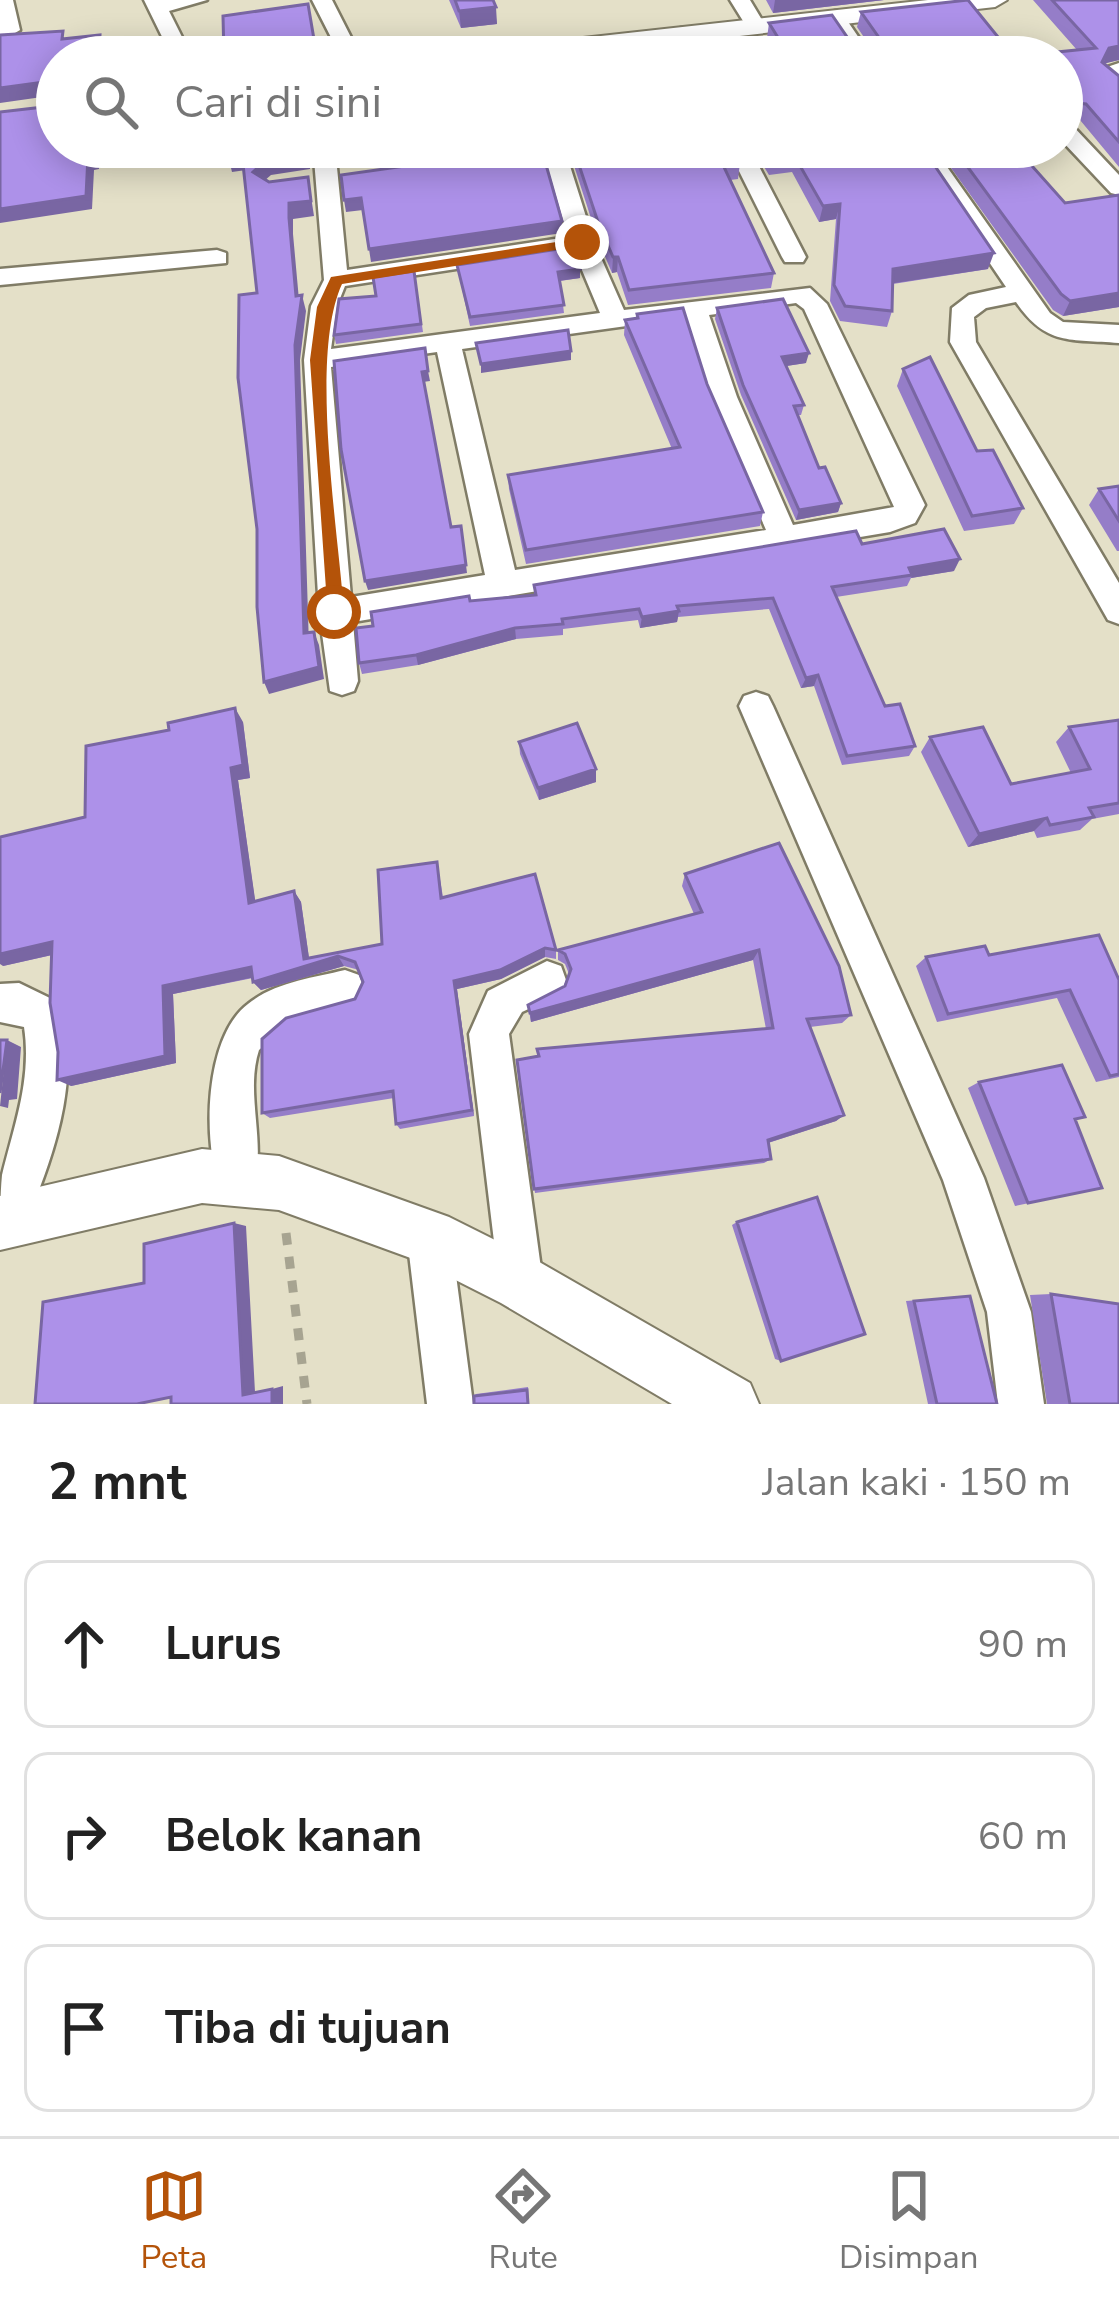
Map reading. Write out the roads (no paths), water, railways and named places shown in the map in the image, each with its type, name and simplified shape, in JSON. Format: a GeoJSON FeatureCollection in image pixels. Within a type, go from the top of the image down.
{"type":"FeatureCollection","features":[{"type":"Feature","properties":{"kind":"street"},"geometry":{"type":"LineString","coordinates":[[0,36],[10,30],[3,0]]}},
{"type":"Feature","properties":{"kind":"street"},"geometry":{"type":"LineString","coordinates":[[172,36],[156,4],[197,0]]}},
{"type":"Feature","properties":{"kind":"street"},"geometry":{"type":"LineString","coordinates":[[322,0],[340,36]]}},
{"type":"Feature","properties":{"kind":"street"},"geometry":{"type":"LineString","coordinates":[[740,0],[754,26]]}},
{"type":"Feature","properties":{"kind":"street"},"geometry":{"type":"LineString","coordinates":[[719,36],[754,26],[995,0]]}},
{"type":"Feature","properties":{"kind":"street"},"geometry":{"type":"LineString","coordinates":[[835,17],[848,36]]}},
{"type":"Feature","properties":{"kind":"street"},"geometry":{"type":"LineString","coordinates":[[1119,69],[1111,72],[1110,79],[1119,88]]}},
{"type":"Feature","properties":{"kind":"street"},"geometry":{"type":"LineString","coordinates":[[1083,150],[1119,188]]}},
{"type":"Feature","properties":{"kind":"street"},"geometry":{"type":"LineString","coordinates":[[326,168],[336,280],[324,307],[317,360],[342,681]]}},
{"type":"Feature","properties":{"kind":"street"},"geometry":{"type":"LineString","coordinates":[[559,168],[582,242],[616,320]]}},
{"type":"Feature","properties":{"kind":"street"},"geometry":{"type":"LineString","coordinates":[[750,168],[794,256]]}},
{"type":"Feature","properties":{"kind":"street"},"geometry":{"type":"LineString","coordinates":[[936,168],[1041,319],[1057,330],[1119,334]]}},
{"type":"Feature","properties":{"kind":"street"},"geometry":{"type":"LineString","coordinates":[[336,280],[582,242]]}},
{"type":"Feature","properties":{"kind":"street"},"geometry":{"type":"LineString","coordinates":[[0,277],[217,258]]}},
{"type":"Feature","properties":{"kind":"street"},"geometry":{"type":"LineString","coordinates":[[317,360],[790,293],[810,299],[910,505],[905,515],[890,520],[334,612]]}},
{"type":"Feature","properties":{"kind":"street"},"geometry":{"type":"LineString","coordinates":[[1020,293],[978,302],[962,314],[963,342],[1119,611]]}},
{"type":"Feature","properties":{"kind":"street"},"geometry":{"type":"LineString","coordinates":[[694,310],[723,397],[783,536]]}},
{"type":"Feature","properties":{"kind":"street"},"geometry":{"type":"LineString","coordinates":[[448,344],[503,585]]}},
{"type":"Feature","properties":{"kind":"street"},"geometry":{"type":"LineString","coordinates":[[756,706],[963,1178],[1009,1312],[1021,1404]]}},
{"type":"Feature","properties":{"kind":"street"},"geometry":{"type":"LineString","coordinates":[[520,1283],[489,1034],[493,1012],[505,997],[547,980]]}},
{"type":"Feature","properties":{"kind":"street"},"geometry":{"type":"LineString","coordinates":[[257,1179],[236,1044],[254,1022],[281,1006],[345,989]]}},
{"type":"Feature","properties":{"kind":"street"},"geometry":{"type":"LineString","coordinates":[[0,1004],[20,1002],[42,1015],[48,1038],[35,1134],[2,1222]]}},
{"type":"Feature","properties":{"kind":"street"},"geometry":{"type":"LineString","coordinates":[[2,1222],[166,1183],[257,1179],[429,1237],[520,1283],[729,1404]]}},
{"type":"Feature","properties":{"kind":"street"},"geometry":{"type":"LineString","coordinates":[[429,1237],[451,1404]]}}]}
